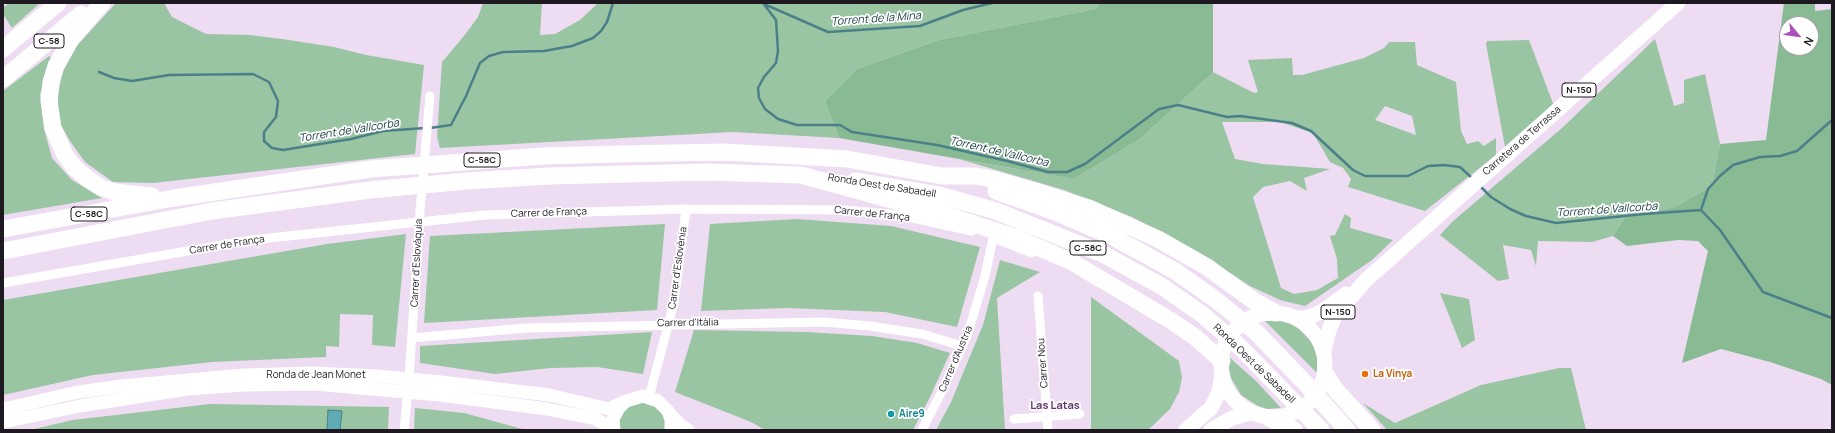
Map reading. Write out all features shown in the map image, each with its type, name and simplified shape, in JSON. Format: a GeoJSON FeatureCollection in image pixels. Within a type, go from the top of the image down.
{"type":"FeatureCollection","features":[{"type":"Feature","properties":{"kind":"highway","name":"C-58"},"geometry":{"type":"LineString","coordinates":[[3,49],[58,3]]}},
{"type":"Feature","properties":{"kind":"highway","name":"C-58"},"geometry":{"type":"LineString","coordinates":[[3,79],[95,3]]}},
{"type":"Feature","properties":{"kind":"highway"},"geometry":{"type":"LineString","coordinates":[[102,3],[71,39],[56,66],[51,82],[50,100],[51,116],[58,142],[75,168],[102,188],[126,194],[174,198]]}},
{"type":"Feature","properties":{"kind":"highway","name":"C-58C"},"geometry":{"type":"LineString","coordinates":[[3,229],[174,198],[371,169],[536,157],[724,152],[847,159],[942,176]]}},
{"type":"Feature","properties":{"kind":"highway","name":"C-58C"},"geometry":{"type":"LineString","coordinates":[[3,251],[212,211],[370,190],[422,185],[550,176],[706,172],[802,175]]}},
{"type":"Feature","properties":{"kind":"highway"},"geometry":{"type":"LineString","coordinates":[[802,175],[979,225],[1048,251],[1072,262],[1170,320],[1195,337],[1222,363]]}},
{"type":"Feature","properties":{"kind":"highway","name":"Ronda Oest de Sabadell"},"geometry":{"type":"LineString","coordinates":[[802,175],[896,186],[940,195],[996,211],[1103,254],[1163,287],[1203,315],[1241,348],[1320,430]]}},
{"type":"Feature","properties":{"kind":"highway"},"geometry":{"type":"LineString","coordinates":[[942,176],[976,176],[992,179],[1064,200],[1121,221],[1158,239],[1200,264],[1254,301],[1276,313]]}},
{"type":"Feature","properties":{"kind":"highway","name":"Ronda Oest de Sabadell"},"geometry":{"type":"LineString","coordinates":[[942,176],[1003,193],[1055,212],[1113,237],[1175,271],[1216,300],[1257,333],[1306,384],[1347,430]]}},
{"type":"Feature","properties":{"kind":"highway"},"geometry":{"type":"LineString","coordinates":[[1324,377],[1372,430]]}},
{"type":"Feature","properties":{"kind":"highway"},"geometry":{"type":"LineString","coordinates":[[1269,418],[1290,423]]}},
{"type":"Feature","properties":{"kind":"main road","name":"Carretera de Terrassa"},"geometry":{"type":"LineString","coordinates":[[1296,318],[1306,318],[1321,312],[1366,280],[1678,3]]}},
{"type":"Feature","properties":{"kind":"main road","name":"Carretera de Terrassa"},"geometry":{"type":"LineString","coordinates":[[1324,351],[1330,327],[1336,314],[1366,280]]}},
{"type":"Feature","properties":{"kind":"main road","name":"N-150"},"geometry":{"type":"LineString","coordinates":[[1186,430],[1211,408],[1219,392],[1222,363],[1226,344],[1233,332],[1242,324],[1259,315],[1276,313],[1296,318],[1314,332],[1324,351],[1324,377]]}},
{"type":"Feature","properties":{"kind":"main road"},"geometry":{"type":"LineString","coordinates":[[1222,363],[1232,396],[1250,413],[1269,418]]}},
{"type":"Feature","properties":{"kind":"main road"},"geometry":{"type":"LineString","coordinates":[[1290,423],[1312,400],[1324,377]]}},
{"type":"Feature","properties":{"kind":"main road"},"geometry":{"type":"LineString","coordinates":[[1211,430],[1232,418],[1250,413]]}},
{"type":"Feature","properties":{"kind":"street","name":"Carrer d'Eslovàquia"},"geometry":{"type":"LineString","coordinates":[[404,430],[412,338],[419,221],[430,96]]}},
{"type":"Feature","properties":{"kind":"street","name":"Carrer de França"},"geometry":{"type":"LineString","coordinates":[[3,283],[251,240],[419,221],[484,215],[686,209],[845,210],[899,215],[967,230],[993,238],[1068,267],[1090,273]]}},
{"type":"Feature","properties":{"kind":"street","name":"Carrer d'Eslovènia"},"geometry":{"type":"LineString","coordinates":[[649,397],[669,324],[680,268],[686,209]]}},
{"type":"Feature","properties":{"kind":"street","name":"Carrer d'Austria"},"geometry":{"type":"LineString","coordinates":[[922,430],[943,389],[962,346],[985,276],[993,238]]}},
{"type":"Feature","properties":{"kind":"street","name":"Carrer Nou"},"geometry":{"type":"LineString","coordinates":[[1038,296],[1048,430]]}},
{"type":"Feature","properties":{"kind":"street","name":"Carrer d'Itàlia"},"geometry":{"type":"LineString","coordinates":[[412,338],[526,328],[824,322],[870,326],[922,334],[962,346]]}},
{"type":"Feature","properties":{"kind":"street","name":"Ronda de Jean Monet"},"geometry":{"type":"LineString","coordinates":[[3,409],[78,392],[122,386],[202,378],[312,373],[377,376],[549,395],[609,409],[633,397],[649,397]]}},
{"type":"Feature","properties":{"kind":"street","name":"Ronda de Jean Monet"},"geometry":{"type":"LineString","coordinates":[[3,422],[80,406],[187,389],[314,384],[408,392],[547,409],[596,419],[610,430]]}},
{"type":"Feature","properties":{"kind":"street"},"geometry":{"type":"LineString","coordinates":[[649,397],[658,401],[680,425],[688,430]]}},
{"type":"Feature","properties":{"kind":"street"},"geometry":{"type":"LineString","coordinates":[[614,430],[614,419],[619,408],[626,401]]}},
{"type":"Feature","properties":{"kind":"street"},"geometry":{"type":"LineString","coordinates":[[668,411],[671,420],[671,430]]}},
{"type":"Feature","properties":{"kind":"street"},"geometry":{"type":"LineString","coordinates":[[1014,420],[1080,414]]}},
{"type":"Feature","properties":{"kind":"green space"},"geometry":{"type":"Polygon","coordinates":[[[9,3],[40,3],[12,28],[3,14],[3,8],[9,3]]]}},
{"type":"Feature","properties":{"kind":"green space"},"geometry":{"type":"Polygon","coordinates":[[[116,3],[164,3],[172,17],[206,34],[250,35],[282,39],[334,47],[366,55],[424,65],[415,154],[153,183],[113,182],[85,162],[70,141],[58,120],[58,96],[62,72],[72,51],[116,3]]]}},
{"type":"Feature","properties":{"kind":"green space"},"geometry":{"type":"Polygon","coordinates":[[[483,3],[542,3],[540,35],[555,34],[580,20],[598,3],[1101,3],[1095,9],[939,40],[857,69],[825,101],[839,138],[733,132],[440,148],[437,137],[442,62],[478,17],[483,3]]]}},
{"type":"Feature","properties":{"kind":"green space"},"geometry":{"type":"Polygon","coordinates":[[[1101,3],[1213,3],[1213,72],[1140,139],[1074,179],[839,138],[825,101],[857,69],[939,40],[1095,9],[1101,3]]]}},
{"type":"Feature","properties":{"kind":"green space"},"geometry":{"type":"Polygon","coordinates":[[[1784,3],[1815,3],[1815,11],[1832,9],[1832,385],[1821,379],[1770,362],[1721,349],[1682,363],[1708,251],[1698,241],[1678,240],[1627,246],[1613,236],[1626,216],[1675,207],[1712,186],[1720,144],[1766,140],[1779,41],[1779,56],[1819,56],[1819,16],[1782,16],[1784,3]]]}},
{"type":"Feature","properties":{"kind":"green space"},"geometry":{"type":"Polygon","coordinates":[[[1655,39],[1674,106],[1684,103],[1684,80],[1705,74],[1720,144],[1712,186],[1675,207],[1626,216],[1613,236],[1592,242],[1538,241],[1536,266],[1531,250],[1503,245],[1509,279],[1498,281],[1440,235],[1452,222],[1562,128],[1655,39]]]}},
{"type":"Feature","properties":{"kind":"green space"},"geometry":{"type":"Polygon","coordinates":[[[1529,40],[1554,106],[1505,147],[1486,44],[1487,41],[1529,40]]]}},
{"type":"Feature","properties":{"kind":"green space"},"geometry":{"type":"Polygon","coordinates":[[[1389,42],[1415,42],[1417,65],[1456,82],[1461,131],[1467,144],[1478,141],[1484,146],[1496,138],[1496,155],[1425,211],[1348,187],[1351,179],[1343,168],[1330,162],[1313,133],[1280,122],[1222,122],[1235,159],[1263,164],[1330,169],[1304,178],[1307,191],[1290,181],[1263,187],[1253,197],[1281,288],[1294,294],[1317,290],[1338,278],[1337,259],[1330,236],[1335,235],[1345,214],[1351,218],[1350,228],[1393,240],[1372,260],[1305,306],[1280,300],[1250,286],[1198,252],[1132,217],[1064,190],[959,159],[1074,179],[1140,139],[1213,72],[1254,93],[1258,92],[1248,60],[1292,58],[1293,75],[1302,75],[1364,58],[1384,48],[1389,42]],[[1385,106],[1375,120],[1416,135],[1412,116],[1385,106]]]}},
{"type":"Feature","properties":{"kind":"green space"},"geometry":{"type":"Polygon","coordinates":[[[49,56],[53,59],[40,94],[44,129],[52,158],[72,180],[102,198],[3,215],[3,91],[49,56]]]}},
{"type":"Feature","properties":{"kind":"green space"},"geometry":{"type":"Polygon","coordinates":[[[797,219],[891,226],[980,247],[957,327],[885,312],[787,308],[701,311],[710,224],[797,219]]]}},
{"type":"Feature","properties":{"kind":"green space"},"geometry":{"type":"Polygon","coordinates":[[[665,224],[657,310],[424,323],[430,236],[665,224]]]}},
{"type":"Feature","properties":{"kind":"green space"},"geometry":{"type":"Polygon","coordinates":[[[406,234],[395,347],[372,345],[373,315],[340,314],[339,347],[326,346],[326,357],[212,362],[93,375],[3,395],[3,300],[327,244],[406,234]]]}},
{"type":"Feature","properties":{"kind":"green space"},"geometry":{"type":"Polygon","coordinates":[[[1000,260],[1040,272],[997,298],[1005,430],[936,430],[951,402],[983,325],[1000,260]]]}},
{"type":"Feature","properties":{"kind":"green space"},"geometry":{"type":"Polygon","coordinates":[[[1440,293],[1469,299],[1475,340],[1462,348],[1440,293]]]}},
{"type":"Feature","properties":{"kind":"green space"},"geometry":{"type":"Polygon","coordinates":[[[1091,297],[1179,361],[1182,378],[1179,392],[1170,409],[1148,430],[1091,430],[1091,297]]]}},
{"type":"Feature","properties":{"kind":"green space"},"geometry":{"type":"Polygon","coordinates":[[[1278,320],[1297,327],[1312,342],[1317,357],[1317,373],[1265,321],[1278,320]]]}},
{"type":"Feature","properties":{"kind":"green space"},"geometry":{"type":"Polygon","coordinates":[[[694,330],[806,332],[872,336],[917,343],[950,353],[913,430],[765,430],[751,422],[675,392],[694,330]]]}},
{"type":"Feature","properties":{"kind":"green space"},"geometry":{"type":"Polygon","coordinates":[[[652,332],[643,374],[597,367],[551,368],[495,374],[420,363],[420,346],[652,332]]]}},
{"type":"Feature","properties":{"kind":"green space"},"geometry":{"type":"Polygon","coordinates":[[[1229,357],[1257,382],[1281,408],[1268,409],[1258,406],[1241,395],[1231,378],[1229,357]]]}},
{"type":"Feature","properties":{"kind":"green space"},"geometry":{"type":"Polygon","coordinates":[[[1559,368],[1571,368],[1586,430],[1387,430],[1363,403],[1395,423],[1481,385],[1559,368]]]}},
{"type":"Feature","properties":{"kind":"green space"},"geometry":{"type":"Polygon","coordinates":[[[643,399],[665,413],[668,430],[617,430],[621,410],[643,399]]]}},
{"type":"Feature","properties":{"kind":"green space"},"geometry":{"type":"Polygon","coordinates":[[[210,404],[389,407],[388,430],[30,430],[73,420],[210,404]]]}},
{"type":"Feature","properties":{"kind":"green space"},"geometry":{"type":"Polygon","coordinates":[[[415,408],[464,413],[526,430],[414,430],[415,408]]]}},
{"type":"Feature","properties":{"kind":"water"},"geometry":{"type":"Polygon","coordinates":[[[328,410],[342,411],[340,430],[327,430],[328,410]]]}},
{"type":"Feature","properties":{"kind":"waterway","name":"Torrent de Vallcorba"},"geometry":{"type":"LineString","coordinates":[[430,128],[451,125],[466,96],[480,63],[489,56],[503,52],[544,51],[572,46],[593,38],[601,31],[607,22],[613,3]]}},
{"type":"Feature","properties":{"kind":"waterway","name":"Torrent de Vallcorba"},"geometry":{"type":"LineString","coordinates":[[763,3],[776,20],[778,51],[776,63],[764,77],[758,88],[759,98],[765,109],[778,119],[797,125],[840,125],[852,132],[937,145],[1048,172],[1067,172],[1085,164],[1159,109],[1178,105],[1227,117],[1240,116],[1292,123],[1311,131],[1353,170],[1365,176],[1408,176],[1428,166],[1444,165],[1460,167],[1472,178]]}},
{"type":"Feature","properties":{"kind":"waterway","name":"Torrent de la Mina"},"geometry":{"type":"LineString","coordinates":[[764,4],[828,32],[920,26],[963,10],[992,3]]}},
{"type":"Feature","properties":{"kind":"waterway","name":"Torrent de Vallcorba"},"geometry":{"type":"LineString","coordinates":[[99,72],[114,78],[132,81],[169,75],[253,74],[269,82],[278,101],[276,117],[264,132],[264,141],[272,148],[283,150],[351,139],[383,131],[425,128]]}},
{"type":"Feature","properties":{"kind":"waterway","name":"Torrent de Vallcorba"},"geometry":{"type":"LineString","coordinates":[[1480,186],[1491,197],[1510,209],[1526,216],[1556,223],[1701,210],[1708,189],[1733,165],[1760,157],[1780,156],[1797,151],[1832,120]]}},
{"type":"Feature","properties":{"kind":"waterway"},"geometry":{"type":"LineString","coordinates":[[1701,210],[1720,230],[1763,292],[1832,318]]}},
{"type":"Feature","properties":{"kind":"place","name":"La Vinya"},"geometry":{"type":"Point","coordinates":[1365,374]}},
{"type":"Feature","properties":{"kind":"place","name":"Aire9"},"geometry":{"type":"Point","coordinates":[891,414]}},
{"type":"Feature","properties":{"kind":"district","name":"Las Latas"},"geometry":{"type":"Point","coordinates":[1055,406]}}]}
